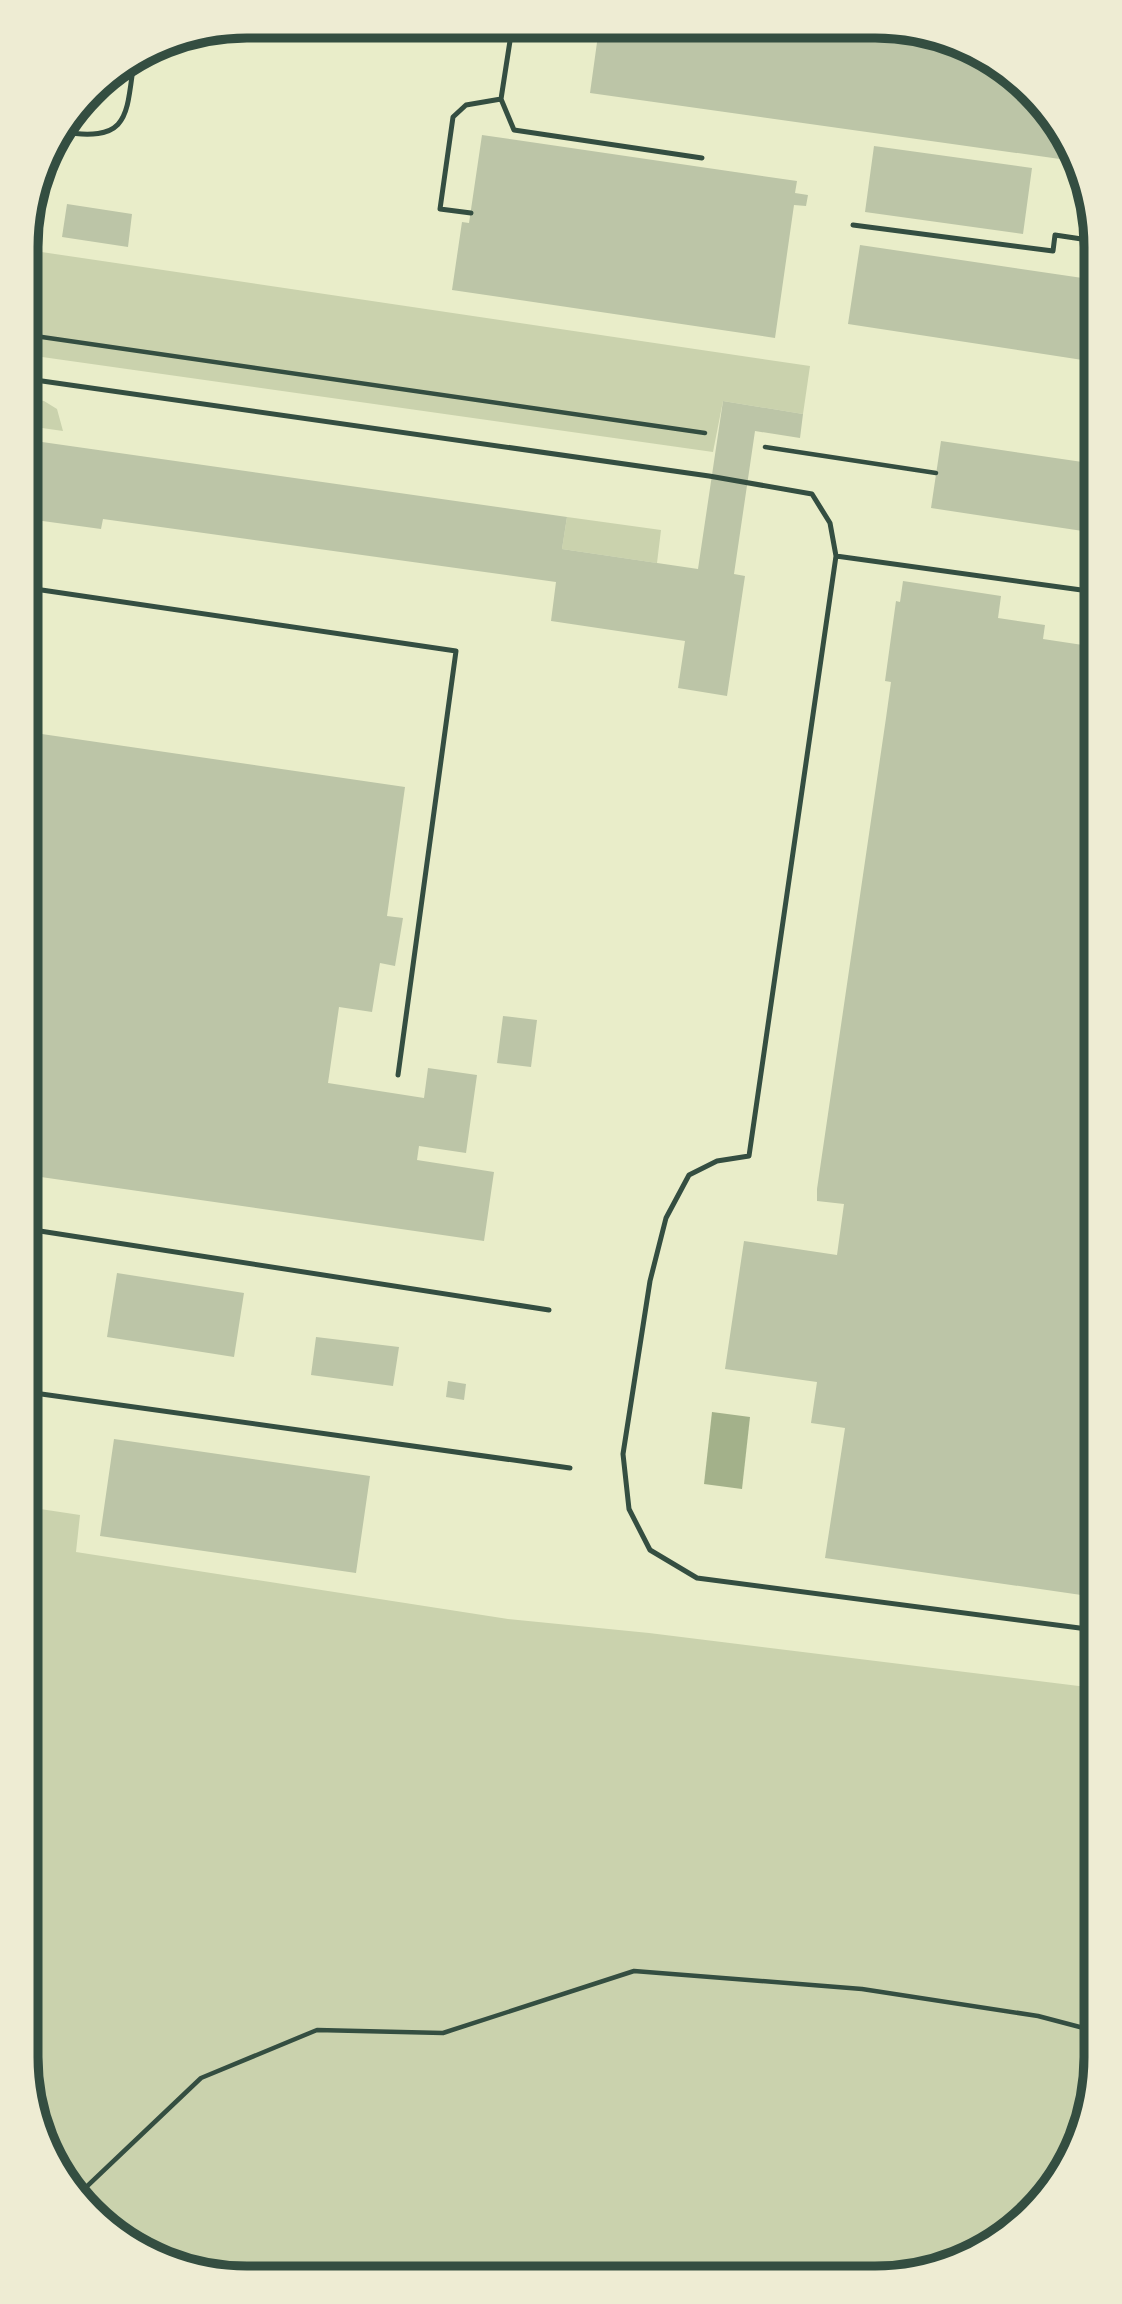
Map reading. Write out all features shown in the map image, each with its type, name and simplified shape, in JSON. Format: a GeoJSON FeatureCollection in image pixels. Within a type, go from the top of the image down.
{"type":"FeatureCollection","features":[{"type":"Feature","properties":{"kind":"lane"},"geometry":{"type":"LineString","coordinates":[[510,39],[501,99],[514,130],[702,158]]}},
{"type":"Feature","properties":{"kind":"lane"},"geometry":{"type":"LineString","coordinates":[[72,134],[99,135],[120,123],[127,112],[132,73]]}},
{"type":"Feature","properties":{"kind":"lane"},"geometry":{"type":"LineString","coordinates":[[471,213],[440,209],[453,117],[466,105],[501,99]]}},
{"type":"Feature","properties":{"kind":"lane"},"geometry":{"type":"LineString","coordinates":[[853,225],[1053,251],[1055,235],[1083,239]]}},
{"type":"Feature","properties":{"kind":"lane"},"geometry":{"type":"LineString","coordinates":[[39,381],[709,476],[812,494],[830,523],[836,556],[749,1156],[717,1161],[689,1175],[666,1218],[650,1280],[623,1454],[629,1509],[650,1550],[697,1578],[1083,1628]]}},
{"type":"Feature","properties":{"kind":"lane"},"geometry":{"type":"LineString","coordinates":[[836,556],[1084,591]]}},
{"type":"Feature","properties":{"kind":"lane"},"geometry":{"type":"LineString","coordinates":[[39,590],[456,651],[398,1075]]}},
{"type":"Feature","properties":{"kind":"lane"},"geometry":{"type":"LineString","coordinates":[[39,1231],[549,1310]]}},
{"type":"Feature","properties":{"kind":"lane"},"geometry":{"type":"LineString","coordinates":[[39,1394],[570,1468]]}},
{"type":"Feature","properties":{"kind":"path"},"geometry":{"type":"LineString","coordinates":[[39,337],[705,433]]}},
{"type":"Feature","properties":{"kind":"path"},"geometry":{"type":"LineString","coordinates":[[765,447],[936,473]]}},
{"type":"Feature","properties":{"kind":"path"},"geometry":{"type":"LineString","coordinates":[[85,2188],[201,2078],[317,2030],[443,2033],[634,1971],[862,1989],[1038,2016],[1083,2028]]}},
{"type":"Feature","properties":{"kind":"shaded area"},"geometry":{"type":"Polygon","coordinates":[[[39,252],[810,366],[803,414],[723,401],[713,452],[39,357],[39,252]]]}},
{"type":"Feature","properties":{"kind":"shaded area"},"geometry":{"type":"Polygon","coordinates":[[[39,400],[57,409],[63,431],[39,428],[39,400]]]}},
{"type":"Feature","properties":{"kind":"shaded area"},"geometry":{"type":"Polygon","coordinates":[[[567,517],[661,530],[657,563],[562,549],[567,517]]]}},
{"type":"Feature","properties":{"kind":"shaded area"},"geometry":{"type":"Polygon","coordinates":[[[712,1412],[750,1417],[742,1489],[704,1484],[712,1412]]]}},
{"type":"Feature","properties":{"kind":"shaded area"},"geometry":{"type":"Polygon","coordinates":[[[39,1509],[80,1515],[76,1552],[508,1619],[649,1633],[1083,1687],[1083,2070],[1072,2124],[1062,2149],[1040,2184],[1022,2204],[1002,2222],[967,2244],[942,2254],[888,2265],[248,2266],[220,2264],[168,2250],[120,2222],[100,2204],[82,2184],[54,2136],[39,2070],[39,1509]]]}},
{"type":"Feature","properties":{"kind":"building"},"geometry":{"type":"Polygon","coordinates":[[[597,39],[902,40],[942,50],[991,74],[1032,110],[1048,131],[1064,160],[590,93],[597,39]]]}},
{"type":"Feature","properties":{"kind":"building"},"geometry":{"type":"Polygon","coordinates":[[[482,135],[797,181],[795,193],[808,195],[806,206],[794,205],[775,338],[452,290],[462,222],[469,223],[482,135]]]}},
{"type":"Feature","properties":{"kind":"building"},"geometry":{"type":"Polygon","coordinates":[[[874,146],[1032,168],[1023,234],[865,212],[874,146]]]}},
{"type":"Feature","properties":{"kind":"building"},"geometry":{"type":"Polygon","coordinates":[[[67,204],[132,214],[128,247],[62,237],[67,204]]]}},
{"type":"Feature","properties":{"kind":"building"},"geometry":{"type":"Polygon","coordinates":[[[860,245],[1084,278],[1084,360],[848,324],[860,245]]]}},
{"type":"Feature","properties":{"kind":"building"},"geometry":{"type":"Polygon","coordinates":[[[723,401],[803,414],[800,438],[755,431],[734,574],[745,576],[727,696],[678,688],[685,641],[551,621],[556,582],[103,519],[101,529],[39,521],[39,442],[567,517],[562,549],[698,569],[723,401]]]}},
{"type":"Feature","properties":{"kind":"building"},"geometry":{"type":"Polygon","coordinates":[[[941,441],[1084,462],[1084,531],[931,508],[941,441]]]}},
{"type":"Feature","properties":{"kind":"building"},"geometry":{"type":"Polygon","coordinates":[[[903,581],[1001,596],[998,618],[1045,625],[1043,639],[1084,645],[1083,1595],[825,1558],[845,1428],[811,1423],[817,1382],[725,1369],[744,1241],[837,1255],[844,1204],[817,1201],[817,1189],[891,682],[885,681],[896,601],[900,602],[903,581]]]}},
{"type":"Feature","properties":{"kind":"building"},"geometry":{"type":"Polygon","coordinates":[[[39,734],[405,787],[387,916],[403,918],[395,966],[380,963],[372,1012],[339,1007],[328,1083],[424,1098],[428,1068],[477,1075],[466,1153],[419,1146],[417,1160],[494,1172],[484,1241],[39,1177],[39,734]]]}},
{"type":"Feature","properties":{"kind":"building"},"geometry":{"type":"Polygon","coordinates":[[[503,1016],[537,1020],[531,1067],[497,1063],[503,1016]]]}},
{"type":"Feature","properties":{"kind":"building"},"geometry":{"type":"Polygon","coordinates":[[[117,1273],[244,1293],[234,1357],[107,1337],[117,1273]]]}},
{"type":"Feature","properties":{"kind":"building"},"geometry":{"type":"Polygon","coordinates":[[[316,1337],[399,1347],[393,1386],[311,1375],[316,1337]]]}},
{"type":"Feature","properties":{"kind":"building"},"geometry":{"type":"Polygon","coordinates":[[[448,1381],[466,1384],[464,1400],[446,1397],[448,1381]]]}},
{"type":"Feature","properties":{"kind":"building"},"geometry":{"type":"Polygon","coordinates":[[[114,1439],[370,1476],[356,1573],[100,1536],[114,1439]]]}}]}
